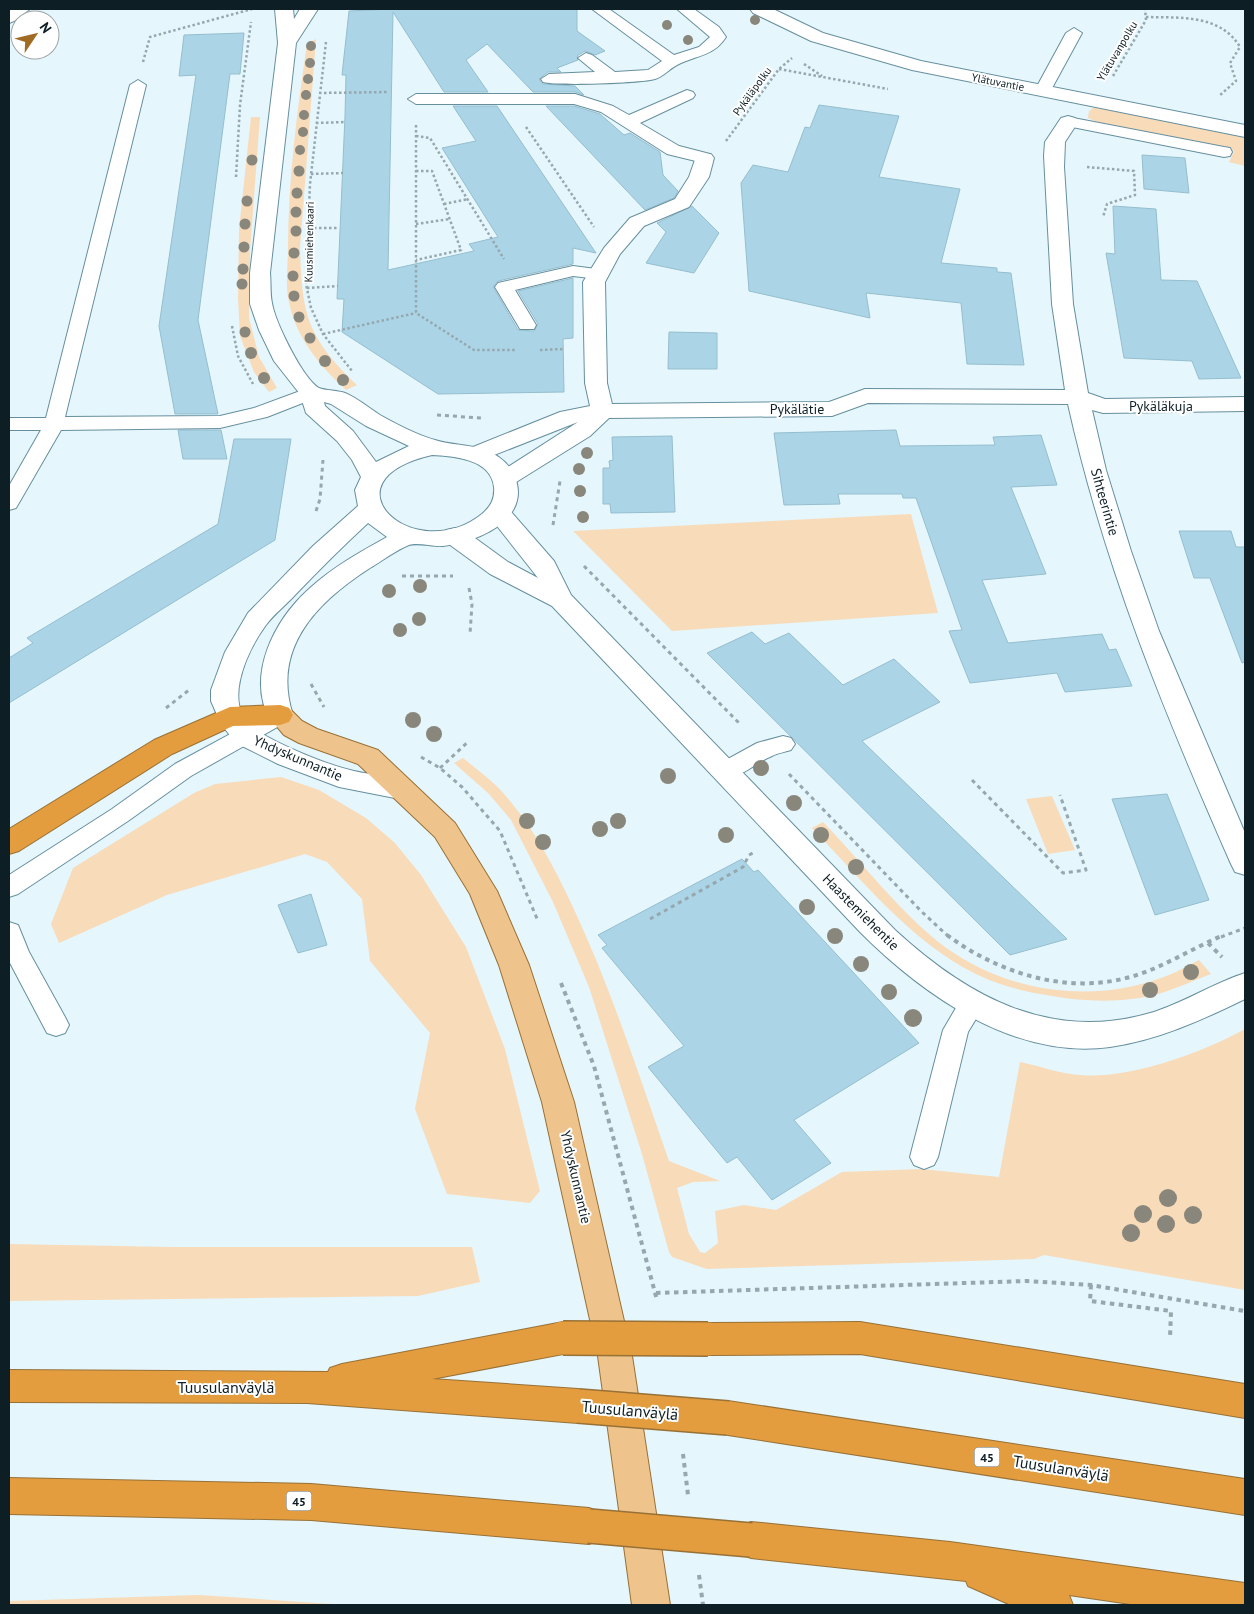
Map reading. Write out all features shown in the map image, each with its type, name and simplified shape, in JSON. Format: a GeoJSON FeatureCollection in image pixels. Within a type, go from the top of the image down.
{"type":"FeatureCollection","features":[{"type":"Feature","properties":{"kind":"highway"},"geometry":{"type":"LineString","coordinates":[[9,842],[163,747],[280,714]]}},
{"type":"Feature","properties":{"kind":"highway"},"geometry":{"type":"LineString","coordinates":[[307,1387],[563,1338],[860,1338],[1245,1401]]}},
{"type":"Feature","properties":{"kind":"highway","name":"Tuusulanväylä"},"geometry":{"type":"LineString","coordinates":[[9,1386],[307,1387],[728,1418],[1245,1497]]}},
{"type":"Feature","properties":{"kind":"highway","name":"45"},"geometry":{"type":"LineString","coordinates":[[9,1496],[311,1502],[751,1540],[950,1560],[1245,1602]]}},
{"type":"Feature","properties":{"kind":"highway"},"geometry":{"type":"LineString","coordinates":[[950,1560],[1054,1605]]}},
{"type":"Feature","properties":{"kind":"main road","name":"Yhdyskunnantie"},"geometry":{"type":"LineString","coordinates":[[280,714],[292,728],[308,736],[368,757],[445,830],[483,891],[514,965],[558,1102],[615,1356],[651,1605]]}},
{"type":"Feature","properties":{"kind":"street"},"geometry":{"type":"LineString","coordinates":[[284,9],[287,43],[260,273],[261,304],[270,330],[285,361],[311,393],[314,408],[345,436],[362,457],[373,477]]}},
{"type":"Feature","properties":{"kind":"street"},"geometry":{"type":"LineString","coordinates":[[287,43],[308,9]]}},
{"type":"Feature","properties":{"kind":"street","name":"Ylätuvantie"},"geometry":{"type":"LineString","coordinates":[[759,9],[817,37],[918,66],[1245,131]]}},
{"type":"Feature","properties":{"kind":"street","name":"Sihteerintie"},"geometry":{"type":"LineString","coordinates":[[1068,122],[1054,143],[1059,276],[1078,397],[1100,492],[1132,592],[1191,743],[1245,864]]}},
{"type":"Feature","properties":{"kind":"street"},"geometry":{"type":"LineString","coordinates":[[505,479],[582,431],[604,411],[596,383],[594,282],[611,252],[637,222],[682,203],[700,177],[704,158]]}},
{"type":"Feature","properties":{"kind":"street"},"geometry":{"type":"LineString","coordinates":[[311,393],[338,398],[374,421],[432,448]]}},
{"type":"Feature","properties":{"kind":"street","name":"Pykälätie"},"geometry":{"type":"LineString","coordinates":[[476,454],[568,417],[604,411],[832,409],[865,396],[1078,397]]}},
{"type":"Feature","properties":{"kind":"street","name":"Pykäläkuja"},"geometry":{"type":"LineString","coordinates":[[1078,397],[1103,406],[1245,404]]}},
{"type":"Feature","properties":{"kind":"street"},"geometry":{"type":"LineString","coordinates":[[432,448],[451,448],[476,454],[492,463],[505,479],[506,493],[498,512],[480,527],[455,536],[435,538],[408,535],[386,526],[376,518],[370,508],[367,493],[373,477],[379,470],[398,457],[432,448]]}},
{"type":"Feature","properties":{"kind":"street"},"geometry":{"type":"LineString","coordinates":[[238,727],[224,701],[224,690],[238,652],[257,619],[322,552],[370,508]]}},
{"type":"Feature","properties":{"kind":"street","name":"Haastemiehentie"},"geometry":{"type":"LineString","coordinates":[[498,512],[544,567],[561,600],[723,772],[894,946],[928,976],[972,1004],[1011,1020],[1059,1034],[1110,1036],[1155,1026],[1245,986]]}},
{"type":"Feature","properties":{"kind":"street","name":"Yhdyskunnantie"},"geometry":{"type":"LineString","coordinates":[[280,714],[272,693],[272,674],[293,622],[310,602],[335,579],[408,535]]}},
{"type":"Feature","properties":{"kind":"street","name":"Haastemiehentie"},"geometry":{"type":"LineString","coordinates":[[455,536],[498,568],[561,600]]}},
{"type":"Feature","properties":{"kind":"street","name":"Yhdyskunnantie"},"geometry":{"type":"LineString","coordinates":[[238,727],[288,757],[349,780],[400,789]]}},
{"type":"Feature","properties":{"kind":"lane"},"geometry":{"type":"LineString","coordinates":[[9,18],[22,9]]}},
{"type":"Feature","properties":{"kind":"lane"},"geometry":{"type":"LineString","coordinates":[[599,9],[672,61]]}},
{"type":"Feature","properties":{"kind":"lane"},"geometry":{"type":"LineString","coordinates":[[549,80],[652,75],[672,61],[706,50],[715,44],[718,37],[714,30],[684,9]]}},
{"type":"Feature","properties":{"kind":"lane"},"geometry":{"type":"LineString","coordinates":[[1043,90],[1074,33]]}},
{"type":"Feature","properties":{"kind":"lane"},"geometry":{"type":"LineString","coordinates":[[586,58],[612,77]]}},
{"type":"Feature","properties":{"kind":"lane"},"geometry":{"type":"LineString","coordinates":[[9,504],[54,424],[138,85]]}},
{"type":"Feature","properties":{"kind":"lane"},"geometry":{"type":"LineString","coordinates":[[628,122],[687,95]]}},
{"type":"Feature","properties":{"kind":"lane"},"geometry":{"type":"LineString","coordinates":[[416,99],[575,99],[607,109],[673,150],[704,158]]}},
{"type":"Feature","properties":{"kind":"lane"},"geometry":{"type":"LineString","coordinates":[[1068,122],[1224,152]]}},
{"type":"Feature","properties":{"kind":"lane"},"geometry":{"type":"LineString","coordinates":[[526,325],[504,287],[574,271],[598,274]]}},
{"type":"Feature","properties":{"kind":"lane"},"geometry":{"type":"LineString","coordinates":[[9,424],[220,422],[260,413],[311,393]]}},
{"type":"Feature","properties":{"kind":"lane"},"geometry":{"type":"LineString","coordinates":[[9,887],[120,815],[183,770],[238,727]]}},
{"type":"Feature","properties":{"kind":"lane"},"geometry":{"type":"LineString","coordinates":[[723,772],[774,747]]}},
{"type":"Feature","properties":{"kind":"lane"},"geometry":{"type":"LineString","coordinates":[[9,932],[17,953],[56,1025]]}},
{"type":"Feature","properties":{"kind":"lane"},"geometry":{"type":"LineString","coordinates":[[924,1157],[956,1030],[972,1004]]}},
{"type":"Feature","properties":{"kind":"path"},"geometry":{"type":"LineString","coordinates":[[138,85],[150,37],[252,9]]}},
{"type":"Feature","properties":{"kind":"path","name":"Ylätuvanpolku"},"geometry":{"type":"LineString","coordinates":[[1098,101],[1146,17],[1144,9]]}},
{"type":"Feature","properties":{"kind":"path"},"geometry":{"type":"LineString","coordinates":[[1146,17],[1206,21],[1224,29],[1237,40],[1240,47],[1230,63],[1236,81],[1215,99]]}},
{"type":"Feature","properties":{"kind":"path","name":"Kuusmiehenkaari"},"geometry":{"type":"LineString","coordinates":[[327,37],[311,174],[307,288],[311,308],[323,334],[354,374]]}},
{"type":"Feature","properties":{"kind":"path","name":"Pykäläpolku"},"geometry":{"type":"LineString","coordinates":[[704,158],[729,138],[779,69],[817,37]]}},
{"type":"Feature","properties":{"kind":"path"},"geometry":{"type":"LineString","coordinates":[[779,69],[833,79]]}},
{"type":"Feature","properties":{"kind":"path"},"geometry":{"type":"LineString","coordinates":[[319,93],[416,91],[416,313]]}},
{"type":"Feature","properties":{"kind":"path"},"geometry":{"type":"LineString","coordinates":[[520,99],[520,119],[611,252]]}},
{"type":"Feature","properties":{"kind":"path"},"geometry":{"type":"LineString","coordinates":[[316,123],[346,122]]}},
{"type":"Feature","properties":{"kind":"path"},"geometry":{"type":"LineString","coordinates":[[416,136],[430,138],[519,283]]}},
{"type":"Feature","properties":{"kind":"path"},"geometry":{"type":"LineString","coordinates":[[1055,164],[1134,171],[1135,195],[1107,204],[1103,217]]}},
{"type":"Feature","properties":{"kind":"path"},"geometry":{"type":"LineString","coordinates":[[416,171],[432,171],[461,250],[416,260]]}},
{"type":"Feature","properties":{"kind":"path"},"geometry":{"type":"LineString","coordinates":[[311,174],[343,173]]}},
{"type":"Feature","properties":{"kind":"path"},"geometry":{"type":"LineString","coordinates":[[444,204],[468,199]]}},
{"type":"Feature","properties":{"kind":"path"},"geometry":{"type":"LineString","coordinates":[[416,224],[450,219]]}},
{"type":"Feature","properties":{"kind":"path"},"geometry":{"type":"LineString","coordinates":[[309,228],[340,228]]}},
{"type":"Feature","properties":{"kind":"path"},"geometry":{"type":"LineString","coordinates":[[307,288],[338,286]]}},
{"type":"Feature","properties":{"kind":"path"},"geometry":{"type":"LineString","coordinates":[[323,334],[416,313],[474,350],[520,350]]}},
{"type":"Feature","properties":{"kind":"path"},"geometry":{"type":"LineString","coordinates":[[539,350],[595,349]]}},
{"type":"Feature","properties":{"kind":"path"},"geometry":{"type":"LineString","coordinates":[[428,415],[484,418]]}},
{"type":"Feature","properties":{"kind":"path"},"geometry":{"type":"LineString","coordinates":[[552,531],[561,477]]}},
{"type":"Feature","properties":{"kind":"path"},"geometry":{"type":"LineString","coordinates":[[582,564],[774,747],[947,935],[994,963],[1044,979],[1088,982],[1113,981],[1150,970],[1245,928]]}},
{"type":"Feature","properties":{"kind":"path"},"geometry":{"type":"LineString","coordinates":[[468,580],[472,604],[470,634]]}},
{"type":"Feature","properties":{"kind":"path"},"geometry":{"type":"LineString","coordinates":[[158,713],[194,686]]}},
{"type":"Feature","properties":{"kind":"path"},"geometry":{"type":"LineString","coordinates":[[440,768],[469,741]]}},
{"type":"Feature","properties":{"kind":"path"},"geometry":{"type":"LineString","coordinates":[[972,780],[1063,873],[1086,870],[1060,796]]}},
{"type":"Feature","properties":{"kind":"path"},"geometry":{"type":"LineString","coordinates":[[650,919],[743,867],[749,855],[760,849]]}},
{"type":"Feature","properties":{"kind":"path"},"geometry":{"type":"LineString","coordinates":[[656,1293],[1027,1282],[1091,1286],[1245,1311]]}},
{"type":"Feature","properties":{"kind":"path"},"geometry":{"type":"LineString","coordinates":[[1091,1286],[1090,1301],[1171,1311],[1170,1338]]}},
{"type":"Feature","properties":{"kind":"shaded area"},"geometry":{"type":"Polygon","coordinates":[[[316,39],[300,248],[301,271],[310,324],[327,353],[357,385],[346,390],[318,361],[303,339],[292,315],[287,289],[291,172],[307,44],[316,39]]]}},
{"type":"Feature","properties":{"kind":"shaded area"},"geometry":{"type":"Polygon","coordinates":[[[1096,106],[1245,137],[1245,166],[1229,162],[1234,151],[1099,123],[1088,118],[1089,111],[1096,106]]]}},
{"type":"Feature","properties":{"kind":"shaded area"},"geometry":{"type":"Polygon","coordinates":[[[251,117],[260,117],[250,250],[249,318],[259,357],[277,388],[269,392],[254,372],[240,336],[238,298],[239,229],[251,117]]]}},
{"type":"Feature","properties":{"kind":"shaded area"},"geometry":{"type":"Polygon","coordinates":[[[911,514],[938,613],[672,631],[573,531],[911,514]]]}},
{"type":"Feature","properties":{"kind":"shaded area"},"geometry":{"type":"Polygon","coordinates":[[[463,758],[494,783],[510,801],[537,838],[559,878],[586,936],[612,1000],[669,1161],[720,1181],[693,1182],[677,1188],[689,1234],[700,1252],[705,1253],[718,1243],[715,1211],[744,1205],[776,1210],[842,1172],[922,1169],[999,1177],[1020,1062],[1058,1072],[1080,1075],[1120,1073],[1142,1069],[1187,1055],[1209,1047],[1245,1029],[1245,1290],[1044,1255],[1034,1259],[707,1269],[672,1257],[642,1154],[589,987],[553,902],[511,820],[488,793],[454,763],[463,758]]]}},
{"type":"Feature","properties":{"kind":"shaded area"},"geometry":{"type":"Polygon","coordinates":[[[281,777],[319,790],[366,818],[395,843],[421,875],[466,947],[505,1049],[540,1191],[530,1203],[447,1194],[415,1109],[430,1033],[370,961],[362,899],[327,862],[305,854],[167,895],[59,943],[51,924],[73,868],[194,793],[215,784],[281,777]]]}},
{"type":"Feature","properties":{"kind":"shaded area"},"geometry":{"type":"Polygon","coordinates":[[[1052,796],[1075,850],[1048,854],[1026,799],[1052,796]]]}},
{"type":"Feature","properties":{"kind":"shaded area"},"geometry":{"type":"Polygon","coordinates":[[[823,822],[898,904],[929,934],[969,962],[995,974],[1049,989],[1077,991],[1106,990],[1134,986],[1176,972],[1199,960],[1211,974],[1158,994],[1119,1000],[1065,998],[994,982],[952,961],[930,945],[888,908],[812,828],[823,822]]]}},
{"type":"Feature","properties":{"kind":"shaded area"},"geometry":{"type":"Polygon","coordinates":[[[9,1244],[171,1247],[472,1247],[480,1282],[418,1296],[9,1301],[9,1244]]]}},
{"type":"Feature","properties":{"kind":"shaded area"},"geometry":{"type":"Polygon","coordinates":[[[199,1595],[347,1605],[9,1605],[9,1601],[199,1595]]]}},
{"type":"Feature","properties":{"kind":"building"},"geometry":{"type":"Polygon","coordinates":[[[391,9],[577,9],[577,31],[605,51],[595,55],[585,51],[577,56],[578,60],[557,68],[561,72],[548,72],[539,79],[543,84],[575,86],[584,95],[575,92],[533,92],[487,44],[466,60],[488,92],[444,92],[393,12],[388,270],[474,251],[469,244],[498,237],[442,148],[476,141],[453,106],[497,106],[596,253],[573,248],[573,264],[498,281],[493,287],[518,330],[534,331],[538,324],[518,291],[573,278],[573,338],[563,339],[564,392],[438,394],[342,332],[344,299],[337,299],[346,75],[342,75],[349,11],[391,9]]]}},
{"type":"Feature","properties":{"kind":"building"},"geometry":{"type":"Polygon","coordinates":[[[244,33],[240,74],[230,74],[198,320],[218,414],[175,414],[159,326],[196,75],[179,76],[184,35],[244,33]]]}},
{"type":"Feature","properties":{"kind":"building"},"geometry":{"type":"Polygon","coordinates":[[[819,105],[899,116],[879,177],[960,189],[941,263],[997,268],[997,272],[1011,273],[1024,365],[967,364],[961,303],[866,293],[870,318],[749,291],[741,183],[753,165],[788,172],[805,127],[810,128],[819,105]]]}},
{"type":"Feature","properties":{"kind":"building"},"geometry":{"type":"Polygon","coordinates":[[[546,106],[574,106],[600,114],[624,135],[630,133],[660,152],[663,175],[678,191],[674,198],[645,210],[546,106]]]}},
{"type":"Feature","properties":{"kind":"building"},"geometry":{"type":"Polygon","coordinates":[[[1142,155],[1185,158],[1189,193],[1144,189],[1142,155]]]}},
{"type":"Feature","properties":{"kind":"building"},"geometry":{"type":"Polygon","coordinates":[[[692,206],[719,233],[694,273],[646,263],[666,232],[657,223],[692,206]]]}},
{"type":"Feature","properties":{"kind":"building"},"geometry":{"type":"Polygon","coordinates":[[[1113,206],[1156,209],[1161,280],[1197,281],[1241,378],[1199,379],[1192,361],[1124,358],[1106,253],[1115,254],[1113,206]]]}},
{"type":"Feature","properties":{"kind":"building"},"geometry":{"type":"Polygon","coordinates":[[[669,332],[717,333],[717,369],[668,369],[669,332]]]}},
{"type":"Feature","properties":{"kind":"building"},"geometry":{"type":"Polygon","coordinates":[[[178,430],[221,430],[227,459],[183,459],[178,430]]]}},
{"type":"Feature","properties":{"kind":"building"},"geometry":{"type":"Polygon","coordinates":[[[896,430],[900,446],[995,445],[993,437],[1041,435],[1057,485],[1011,487],[1046,574],[982,580],[1008,643],[1102,634],[1109,650],[1116,649],[1132,686],[1065,692],[1057,673],[970,683],[949,631],[962,630],[916,498],[903,498],[902,494],[838,494],[840,504],[784,505],[774,433],[896,430]]]}},
{"type":"Feature","properties":{"kind":"building"},"geometry":{"type":"Polygon","coordinates":[[[672,436],[675,512],[611,513],[610,504],[603,504],[603,468],[610,468],[609,461],[613,460],[612,437],[672,436]]]}},
{"type":"Feature","properties":{"kind":"building"},"geometry":{"type":"Polygon","coordinates":[[[234,439],[291,439],[275,540],[9,703],[9,658],[33,643],[27,638],[218,524],[234,439]]]}},
{"type":"Feature","properties":{"kind":"building"},"geometry":{"type":"Polygon","coordinates":[[[1179,531],[1231,531],[1236,547],[1245,547],[1245,662],[1242,663],[1210,578],[1194,578],[1179,531]]]}},
{"type":"Feature","properties":{"kind":"building"},"geometry":{"type":"Polygon","coordinates":[[[752,632],[765,644],[789,633],[843,685],[894,659],[940,702],[862,741],[1067,939],[1010,955],[707,653],[752,632]]]}},
{"type":"Feature","properties":{"kind":"building"},"geometry":{"type":"Polygon","coordinates":[[[1167,794],[1209,900],[1155,915],[1112,799],[1167,794]]]}},
{"type":"Feature","properties":{"kind":"building"},"geometry":{"type":"Polygon","coordinates":[[[742,859],[754,872],[758,870],[919,1043],[794,1120],[831,1163],[772,1200],[737,1157],[727,1163],[648,1067],[684,1046],[602,948],[607,945],[598,935],[742,859]]]}},
{"type":"Feature","properties":{"kind":"building"},"geometry":{"type":"Polygon","coordinates":[[[311,894],[327,945],[298,953],[278,905],[311,894]]]}}]}
